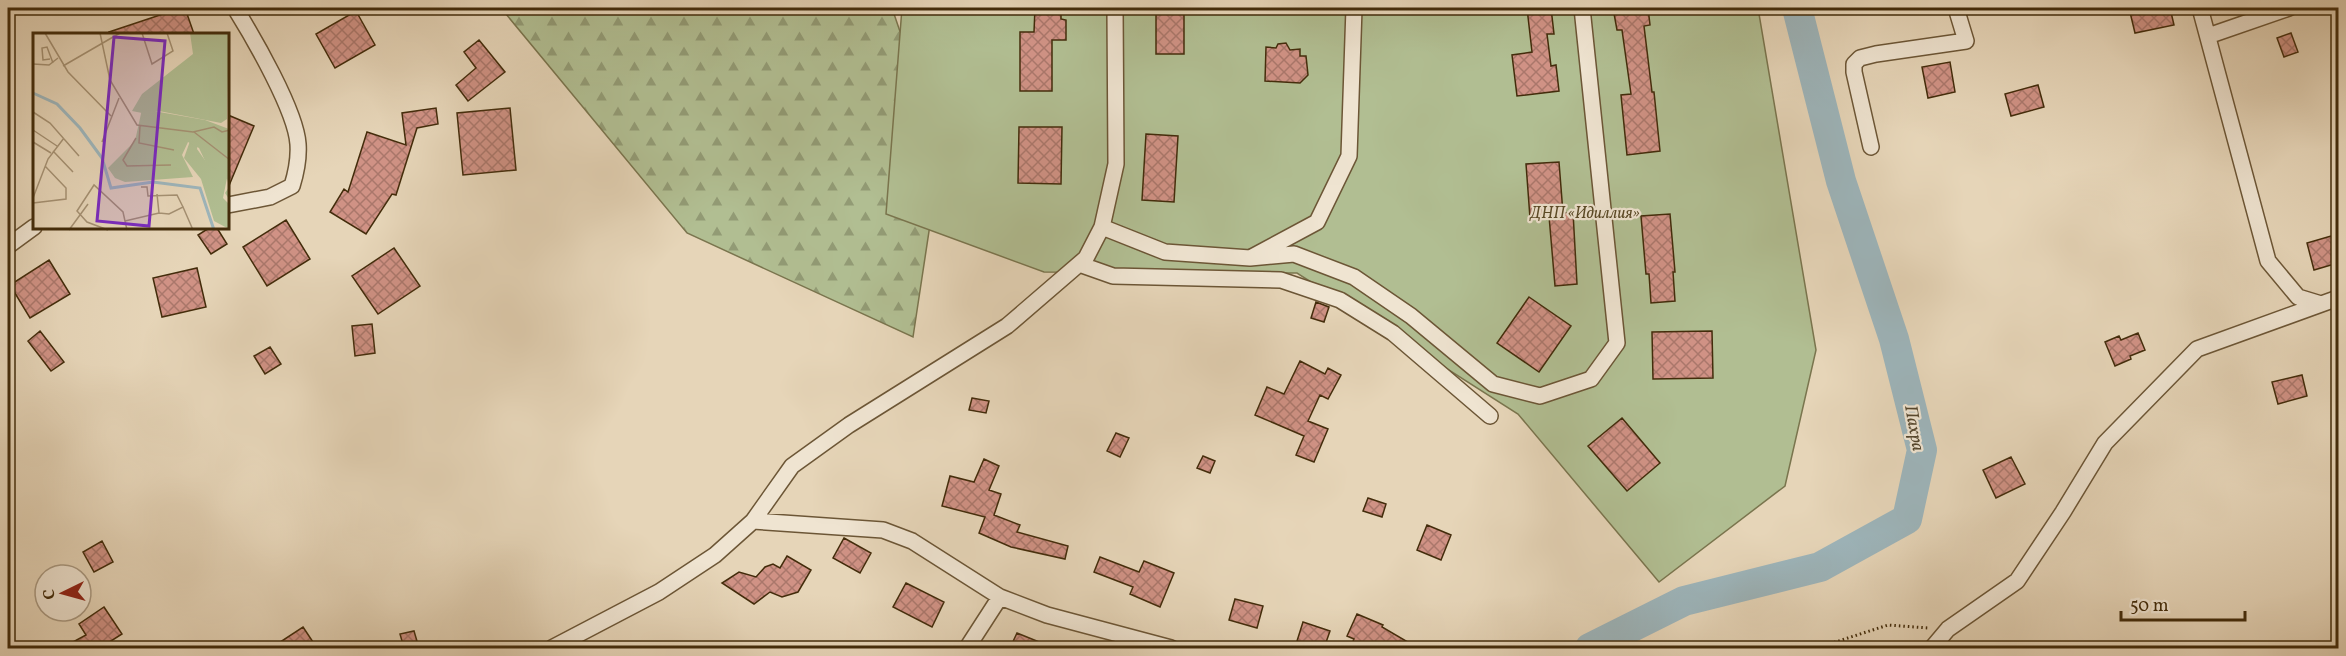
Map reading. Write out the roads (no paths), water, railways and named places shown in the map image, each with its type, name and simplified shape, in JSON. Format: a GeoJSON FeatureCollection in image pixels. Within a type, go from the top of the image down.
{"type":"FeatureCollection","features":[{"type":"Feature","properties":{"kind":"street"},"geometry":{"type":"LineString","coordinates":[[230,206],[270,197],[292,186],[296,172],[298,143],[290,112],[235,8]]}},
{"type":"Feature","properties":{"kind":"street"},"geometry":{"type":"LineString","coordinates":[[552,648],[659,592],[715,555],[753,521],[792,466],[849,425],[1007,326],[1086,258],[1102,227],[1116,164],[1115,8]]}},
{"type":"Feature","properties":{"kind":"street"},"geometry":{"type":"LineString","coordinates":[[1250,258],[1317,222],[1349,156],[1354,8]]}},
{"type":"Feature","properties":{"kind":"street"},"geometry":{"type":"LineString","coordinates":[[1102,227],[1165,252],[1250,258],[1294,254],[1354,278],[1411,316],[1493,384],[1540,396],[1591,379],[1617,343],[1582,8]]}},
{"type":"Feature","properties":{"kind":"street"},"geometry":{"type":"LineString","coordinates":[[1871,147],[1854,64],[1860,58],[1876,54],[1966,42],[1956,8]]}},
{"type":"Feature","properties":{"kind":"street"},"geometry":{"type":"LineString","coordinates":[[2200,8],[2268,261],[2298,297],[2321,304]]}},
{"type":"Feature","properties":{"kind":"street"},"geometry":{"type":"LineString","coordinates":[[2208,36],[2289,8]]}},
{"type":"Feature","properties":{"kind":"street"},"geometry":{"type":"LineString","coordinates":[[8,246],[33,228]]}},
{"type":"Feature","properties":{"kind":"street"},"geometry":{"type":"LineString","coordinates":[[1079,264],[1113,276],[1281,280],[1340,300],[1393,333],[1490,416]]}},
{"type":"Feature","properties":{"kind":"street"},"geometry":{"type":"LineString","coordinates":[[1932,648],[1948,630],[2017,581],[2105,443],[2197,349],[2338,298]]}},
{"type":"Feature","properties":{"kind":"street"},"geometry":{"type":"LineString","coordinates":[[753,521],[883,530],[912,542],[1000,597],[1047,615],[1171,648]]}},
{"type":"Feature","properties":{"kind":"street"},"geometry":{"type":"LineString","coordinates":[[967,648],[1000,597]]}},
{"type":"Feature","properties":{"kind":"waterway","name":"Пахра"},"geometry":{"type":"LineString","coordinates":[[1590,648],[1684,601],[1820,567],[1907,519],[1922,450],[1894,339],[1841,181],[1797,8]]}},
{"type":"Feature","properties":{"kind":"park label","name":"ДНП «Идиллия»"},"geometry":{"type":"Point","coordinates":[1585,212]}}]}
